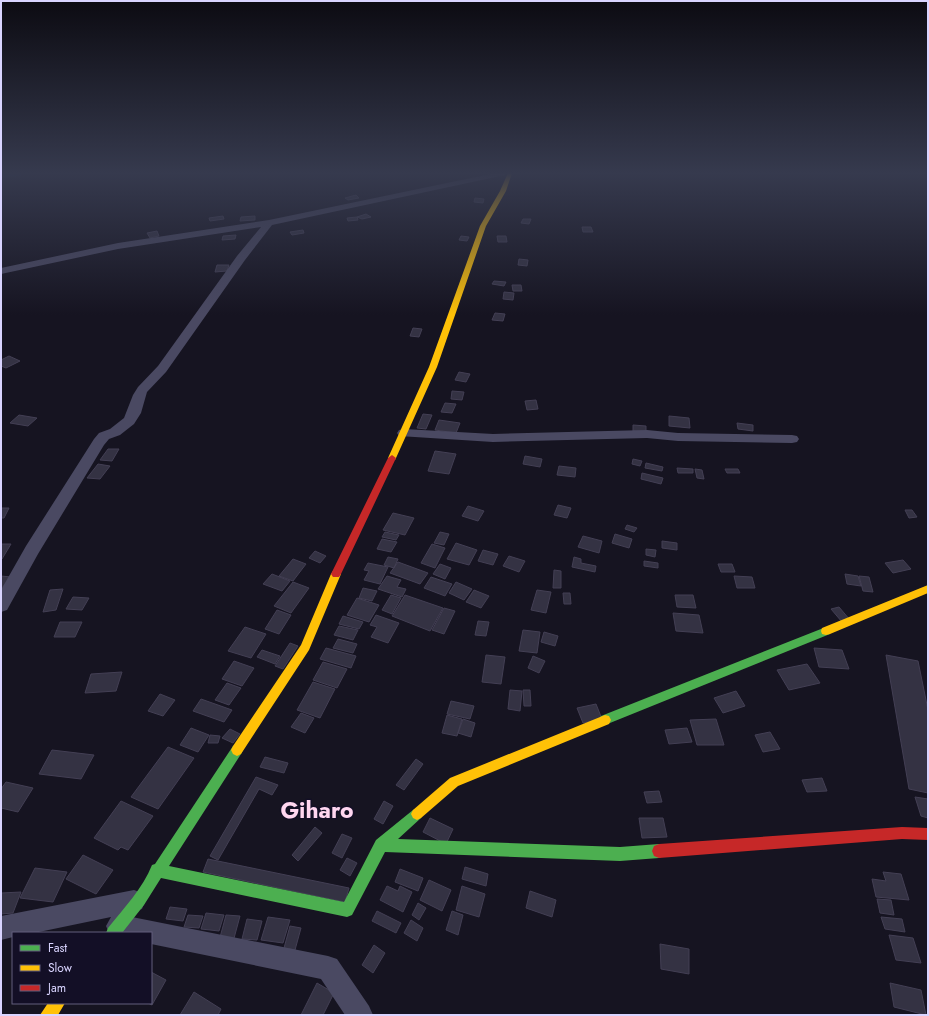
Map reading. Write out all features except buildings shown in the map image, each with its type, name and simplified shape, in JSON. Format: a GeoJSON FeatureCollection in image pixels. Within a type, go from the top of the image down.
{"type":"FeatureCollection","features":[{"type":"Feature","properties":{"kind":"main road"},"geometry":{"type":"LineString","coordinates":[[115,930],[139,900],[305,647],[342,559],[404,433],[433,367],[487,220]]}},
{"type":"Feature","properties":{"kind":"main road"},"geometry":{"type":"LineString","coordinates":[[158,870],[347,910],[381,845],[454,782],[928,589]]}},
{"type":"Feature","properties":{"kind":"main road"},"geometry":{"type":"LineString","coordinates":[[381,845],[620,854],[902,833],[928,834]]}},
{"type":"Feature","properties":{"kind":"main road"},"geometry":{"type":"LineString","coordinates":[[48,1015],[57,1004]]}},
{"type":"Feature","properties":{"kind":"street"},"geometry":{"type":"LineString","coordinates":[[1,271],[118,246],[286,220]]}},
{"type":"Feature","properties":{"kind":"street"},"geometry":{"type":"LineString","coordinates":[[1,605],[32,550],[99,442],[104,436],[115,432],[129,421],[134,413],[142,390],[162,369],[241,258],[269,224]]}},
{"type":"Feature","properties":{"kind":"street"},"geometry":{"type":"LineString","coordinates":[[404,433],[493,438],[647,434],[678,437],[792,439]]}},
{"type":"Feature","properties":{"kind":"street"},"geometry":{"type":"LineString","coordinates":[[1,928],[139,900]]}},
{"type":"Feature","properties":{"kind":"street"},"geometry":{"type":"LineString","coordinates":[[115,930],[126,932]]}},
{"type":"Feature","properties":{"kind":"street"},"geometry":{"type":"LineString","coordinates":[[152,937],[328,968],[360,1015]]}},
{"type":"Feature","properties":{"kind":"traffic: fast"},"geometry":{"type":"LineString","coordinates":[[605,720],[826,631]]}},
{"type":"Feature","properties":{"kind":"traffic: fast"},"geometry":{"type":"LineString","coordinates":[[114,932],[139,900],[237,750]]}},
{"type":"Feature","properties":{"kind":"traffic: fast"},"geometry":{"type":"LineString","coordinates":[[157,870],[347,910],[381,845],[417,814]]}},
{"type":"Feature","properties":{"kind":"traffic: fast"},"geometry":{"type":"LineString","coordinates":[[381,845],[620,854],[659,851]]}},
{"type":"Feature","properties":{"kind":"traffic: slow"},"geometry":{"type":"LineString","coordinates":[[392,458],[433,367],[486,220]]}},
{"type":"Feature","properties":{"kind":"traffic: slow"},"geometry":{"type":"LineString","coordinates":[[237,750],[305,647],[336,574]]}},
{"type":"Feature","properties":{"kind":"traffic: slow"},"geometry":{"type":"LineString","coordinates":[[826,631],[928,589]]}},
{"type":"Feature","properties":{"kind":"traffic: slow"},"geometry":{"type":"LineString","coordinates":[[417,814],[454,782],[605,720]]}},
{"type":"Feature","properties":{"kind":"traffic: slow"},"geometry":{"type":"LineString","coordinates":[[48,1015],[57,1004]]}},
{"type":"Feature","properties":{"kind":"traffic: jam"},"geometry":{"type":"LineString","coordinates":[[336,574],[392,458]]}},
{"type":"Feature","properties":{"kind":"traffic: jam"},"geometry":{"type":"LineString","coordinates":[[659,851],[902,833],[928,834]]}},
{"type":"Feature","properties":{"kind":"district","name":"Giharo"},"geometry":{"type":"Point","coordinates":[317,810]}}]}
